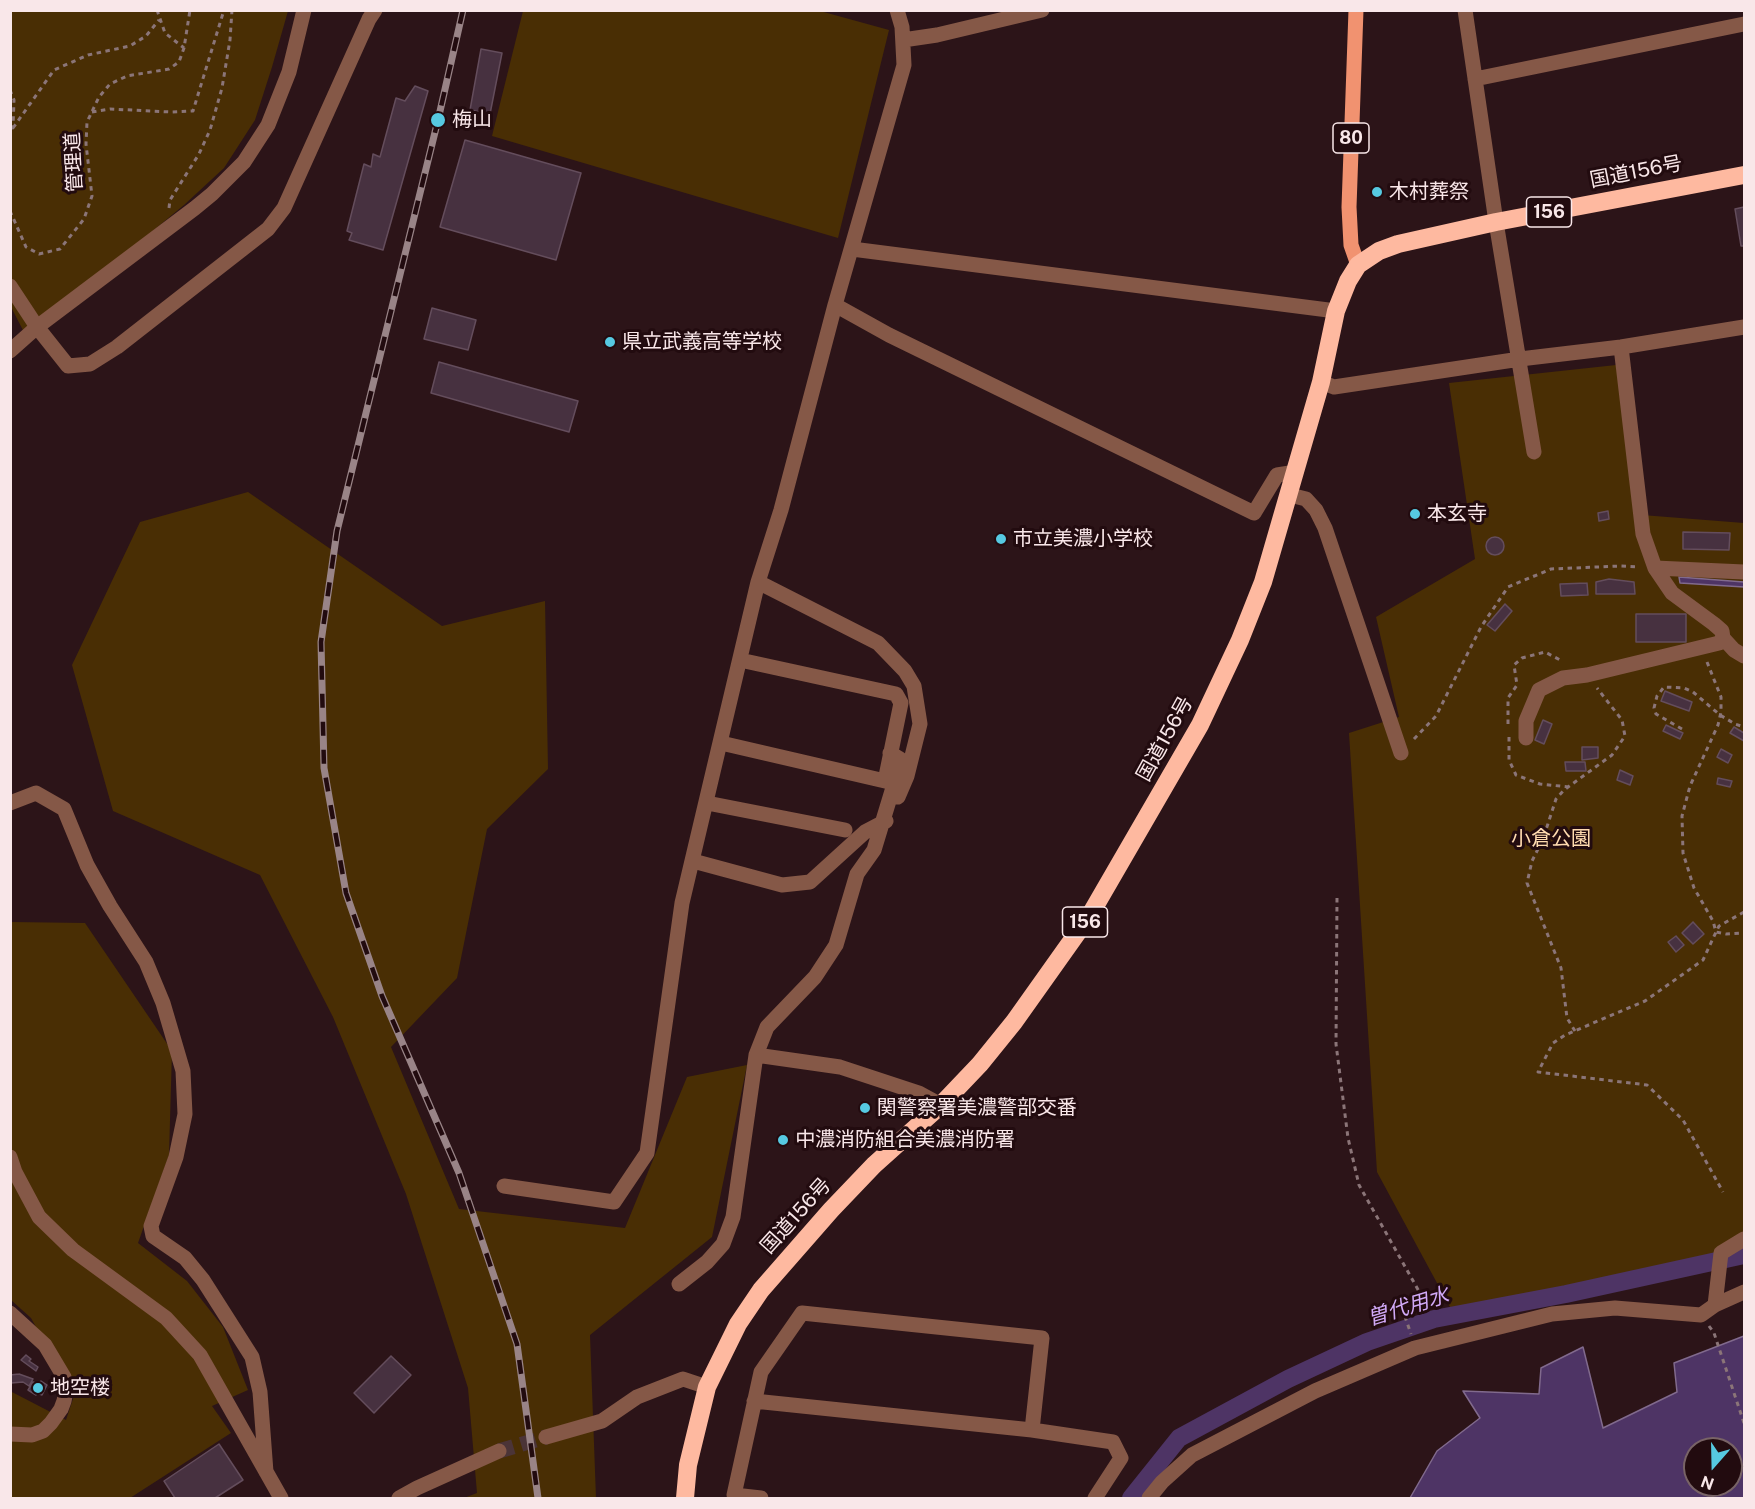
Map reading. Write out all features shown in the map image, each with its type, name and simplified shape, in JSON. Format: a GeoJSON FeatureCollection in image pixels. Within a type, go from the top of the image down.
{"type":"FeatureCollection","features":[{"type":"Feature","properties":{"kind":"highway","name":"国道156号"},"geometry":{"type":"LineString","coordinates":[[685,1498],[688,1466],[707,1387],[738,1324],[761,1290],[792,1253],[874,1165],[941,1105],[980,1064],[1014,1023],[1090,915],[1200,725],[1240,640],[1263,582],[1322,382],[1336,311],[1348,281],[1358,265],[1379,251],[1398,244],[1496,222],[1744,175]]}},
{"type":"Feature","properties":{"kind":"main road","name":"80"},"geometry":{"type":"LineString","coordinates":[[1356,10],[1349,207],[1351,245],[1358,265]]}},
{"type":"Feature","properties":{"kind":"street"},"geometry":{"type":"LineString","coordinates":[[10,351],[37,327],[212,194],[244,162],[268,125],[289,72],[304,10]]}},
{"type":"Feature","properties":{"kind":"street"},"geometry":{"type":"LineString","coordinates":[[10,286],[37,327],[68,366],[90,364],[117,347],[268,229],[284,208],[375,10]]}},
{"type":"Feature","properties":{"kind":"street"},"geometry":{"type":"LineString","coordinates":[[504,1186],[614,1202],[647,1153],[682,903],[758,582],[781,510],[835,305],[904,65],[902,34],[897,10]]}},
{"type":"Feature","properties":{"kind":"street"},"geometry":{"type":"LineString","coordinates":[[902,34],[910,10]]}},
{"type":"Feature","properties":{"kind":"street"},"geometry":{"type":"LineString","coordinates":[[902,34],[937,35],[1042,10]]}},
{"type":"Feature","properties":{"kind":"street"},"geometry":{"type":"LineString","coordinates":[[1465,10],[1496,222],[1534,452]]}},
{"type":"Feature","properties":{"kind":"street"},"geometry":{"type":"LineString","coordinates":[[1475,79],[1744,24]]}},
{"type":"Feature","properties":{"kind":"street"},"geometry":{"type":"LineString","coordinates":[[852,249],[1336,311]]}},
{"type":"Feature","properties":{"kind":"street"},"geometry":{"type":"LineString","coordinates":[[835,305],[889,336],[1254,513],[1277,475],[1296,472]]}},
{"type":"Feature","properties":{"kind":"street"},"geometry":{"type":"LineString","coordinates":[[1322,382],[1334,387],[1520,359],[1621,347],[1744,327]]}},
{"type":"Feature","properties":{"kind":"street"},"geometry":{"type":"LineString","coordinates":[[1621,347],[1643,534],[1655,568],[1672,593],[1714,624],[1734,650],[1744,656]]}},
{"type":"Feature","properties":{"kind":"street"},"geometry":{"type":"LineString","coordinates":[[1290,495],[1306,499],[1316,510],[1325,528],[1401,753]]}},
{"type":"Feature","properties":{"kind":"street"},"geometry":{"type":"LineString","coordinates":[[1655,568],[1744,572]]}},
{"type":"Feature","properties":{"kind":"street"},"geometry":{"type":"LineString","coordinates":[[693,861],[782,885],[810,882],[865,832],[881,825],[889,818],[907,776],[920,724],[914,686],[904,671],[878,643],[758,582]]}},
{"type":"Feature","properties":{"kind":"street"},"geometry":{"type":"LineString","coordinates":[[1526,738],[1526,721],[1539,690],[1563,678],[1587,675],[1719,643],[1723,638]]}},
{"type":"Feature","properties":{"kind":"street"},"geometry":{"type":"LineString","coordinates":[[720,743],[885,781],[901,703],[896,694],[740,660]]}},
{"type":"Feature","properties":{"kind":"street"},"geometry":{"type":"LineString","coordinates":[[679,1284],[707,1262],[723,1244],[734,1217],[756,1054],[767,1027],[815,977],[836,945],[857,873],[874,850],[900,759],[890,753]]}},
{"type":"Feature","properties":{"kind":"street"},"geometry":{"type":"LineString","coordinates":[[10,803],[36,793],[64,809],[87,865],[146,962],[163,1003],[183,1071],[185,1114],[176,1157],[151,1226],[153,1236],[185,1258],[203,1280],[252,1357],[260,1392],[266,1472]]}},
{"type":"Feature","properties":{"kind":"street"},"geometry":{"type":"LineString","coordinates":[[707,803],[845,830]]}},
{"type":"Feature","properties":{"kind":"street"},"geometry":{"type":"LineString","coordinates":[[756,1054],[840,1067],[919,1093],[941,1105]]}},
{"type":"Feature","properties":{"kind":"street"},"geometry":{"type":"LineString","coordinates":[[10,1157],[15,1172],[39,1217],[73,1250],[166,1318],[200,1355],[281,1498]]}},
{"type":"Feature","properties":{"kind":"street"},"geometry":{"type":"LineString","coordinates":[[1714,1305],[1720,1253],[1744,1239]]}},
{"type":"Feature","properties":{"kind":"street"},"geometry":{"type":"LineString","coordinates":[[1149,1498],[1162,1482],[1192,1455],[1315,1391],[1415,1348],[1552,1314],[1615,1308],[1701,1315],[1714,1305],[1744,1292]]}},
{"type":"Feature","properties":{"kind":"street"},"geometry":{"type":"LineString","coordinates":[[10,1313],[45,1345],[64,1377],[66,1390],[61,1408],[43,1431],[32,1435],[10,1434]]}},
{"type":"Feature","properties":{"kind":"street"},"geometry":{"type":"LineString","coordinates":[[761,1498],[734,1495],[754,1401],[761,1372],[802,1313],[1042,1338],[1032,1430]]}},
{"type":"Feature","properties":{"kind":"street"},"geometry":{"type":"LineString","coordinates":[[546,1437],[602,1421],[637,1397],[683,1379],[707,1387]]}},
{"type":"Feature","properties":{"kind":"street"},"geometry":{"type":"LineString","coordinates":[[754,1401],[1032,1430],[1113,1442],[1121,1458],[1095,1498]]}},
{"type":"Feature","properties":{"kind":"street"},"geometry":{"type":"LineString","coordinates":[[399,1498],[499,1451]]}},
{"type":"Feature","properties":{"kind":"path"},"geometry":{"type":"LineString","coordinates":[[157,10],[165,33],[184,48],[190,10]]}},
{"type":"Feature","properties":{"kind":"path"},"geometry":{"type":"LineString","coordinates":[[92,112],[110,109],[193,111],[224,10]]}},
{"type":"Feature","properties":{"kind":"path"},"geometry":{"type":"LineString","coordinates":[[171,226],[168,212],[170,200],[199,154],[217,109],[226,67],[232,10]]}},
{"type":"Feature","properties":{"kind":"path"},"geometry":{"type":"LineString","coordinates":[[12,127],[54,70],[88,55],[130,46],[146,36],[159,20]]}},
{"type":"Feature","properties":{"kind":"path","name":"管理道"},"geometry":{"type":"LineString","coordinates":[[10,211],[26,247],[39,254],[60,249],[84,219],[92,196],[86,144],[87,122],[99,97],[110,84],[127,76],[169,69],[178,62],[184,48]]}},
{"type":"Feature","properties":{"kind":"path"},"geometry":{"type":"LineString","coordinates":[[10,90],[14,100],[12,127]]}},
{"type":"Feature","properties":{"kind":"path"},"geometry":{"type":"LineString","coordinates":[[1401,753],[1436,716],[1481,627],[1508,587],[1551,569],[1620,566],[1655,568]]}},
{"type":"Feature","properties":{"kind":"path"},"geometry":{"type":"LineString","coordinates":[[1702,647],[1721,697],[1720,716],[1718,726],[1690,786],[1682,816],[1683,853],[1694,888],[1713,921],[1716,932]]}},
{"type":"Feature","properties":{"kind":"path"},"geometry":{"type":"LineString","coordinates":[[1575,1031],[1567,1018],[1561,968],[1527,883],[1532,861],[1543,839],[1556,799],[1564,790],[1612,755],[1625,736],[1622,720],[1587,675]]}},
{"type":"Feature","properties":{"kind":"path"},"geometry":{"type":"LineString","coordinates":[[1682,729],[1656,714],[1654,708],[1657,696],[1664,687],[1684,688],[1694,692],[1720,716],[1744,727]]}},
{"type":"Feature","properties":{"kind":"path"},"geometry":{"type":"LineString","coordinates":[[1337,898],[1336,1044],[1348,1138],[1359,1185],[1425,1302],[1404,1314],[1411,1336]]}},
{"type":"Feature","properties":{"kind":"path"},"geometry":{"type":"LineString","coordinates":[[1723,1192],[1683,1120],[1647,1085],[1538,1072],[1553,1043],[1644,1001],[1703,960],[1719,926],[1744,912]]}},
{"type":"Feature","properties":{"kind":"path"},"geometry":{"type":"LineString","coordinates":[[1716,932],[1744,933]]}},
{"type":"Feature","properties":{"kind":"path"},"geometry":{"type":"LineString","coordinates":[[1714,1333],[1744,1423]]}},
{"type":"Feature","properties":{"kind":"green space"},"geometry":{"type":"Polygon","coordinates":[[[11,11],[288,11],[255,120],[224,168],[184,205],[26,336],[11,307],[11,11]]]}},
{"type":"Feature","properties":{"kind":"green space"},"geometry":{"type":"Polygon","coordinates":[[[523,11],[820,11],[889,30],[838,238],[492,136],[523,11]]]}},
{"type":"Feature","properties":{"kind":"green space","name":"小倉公園"},"geometry":{"type":"Polygon","coordinates":[[[1616,365],[1642,515],[1744,523],[1744,1263],[1457,1320],[1377,1172],[1349,733],[1399,717],[1376,617],[1475,559],[1449,383],[1616,365]]]}},
{"type":"Feature","properties":{"kind":"green space"},"geometry":{"type":"Polygon","coordinates":[[[248,492],[442,626],[545,601],[548,769],[487,829],[457,978],[391,1047],[459,1209],[625,1228],[687,1077],[747,1065],[712,1237],[590,1335],[596,1498],[464,1498],[477,1493],[468,1388],[406,1194],[333,1017],[260,875],[113,811],[72,665],[140,522],[248,492]]]}},
{"type":"Feature","properties":{"kind":"green space"},"geometry":{"type":"Polygon","coordinates":[[[11,922],[85,923],[172,1051],[169,1155],[138,1243],[187,1281],[223,1327],[248,1390],[212,1406],[231,1433],[130,1498],[11,1498],[10,1391],[66,1420],[74,1396],[31,1318],[11,1300],[11,922]]]}},
{"type":"Feature","properties":{"kind":"shaded area"},"geometry":{"type":"Polygon","coordinates":[[[1679,577],[1744,582],[1744,587],[1680,583],[1679,577]]]}},
{"type":"Feature","properties":{"kind":"shaded area"},"geometry":{"type":"Polygon","coordinates":[[[1744,1336],[1744,1498],[1410,1498],[1437,1451],[1480,1418],[1463,1391],[1539,1394],[1541,1368],[1583,1347],[1603,1428],[1677,1392],[1674,1363],[1744,1336]]]}},
{"type":"Feature","properties":{"kind":"building"},"geometry":{"type":"Polygon","coordinates":[[[481,49],[502,53],[490,114],[470,110],[481,49]]]}},
{"type":"Feature","properties":{"kind":"building"},"geometry":{"type":"Polygon","coordinates":[[[415,86],[428,91],[383,250],[349,240],[352,233],[347,231],[364,164],[371,167],[373,154],[380,157],[396,98],[405,101],[415,86]]]}},
{"type":"Feature","properties":{"kind":"building"},"geometry":{"type":"Polygon","coordinates":[[[465,140],[581,173],[556,260],[440,227],[465,140]]]}},
{"type":"Feature","properties":{"kind":"building"},"geometry":{"type":"Polygon","coordinates":[[[1744,207],[1744,246],[1741,246],[1735,209],[1744,207]]]}},
{"type":"Feature","properties":{"kind":"building"},"geometry":{"type":"Polygon","coordinates":[[[432,308],[476,320],[468,350],[424,339],[432,308]]]}},
{"type":"Feature","properties":{"kind":"building"},"geometry":{"type":"Polygon","coordinates":[[[439,362],[578,401],[569,432],[431,393],[439,362]]]}},
{"type":"Feature","properties":{"kind":"building"},"geometry":{"type":"Polygon","coordinates":[[[1608,511],[1609,519],[1599,521],[1598,513],[1608,511]]]}},
{"type":"Feature","properties":{"kind":"building"},"geometry":{"type":"Polygon","coordinates":[[[1683,532],[1730,533],[1729,550],[1683,549],[1683,532]]]}},
{"type":"Feature","properties":{"kind":"building"},"geometry":{"type":"Polygon","coordinates":[[[1495,537],[1503,542],[1504,546],[1499,554],[1495,555],[1487,550],[1486,546],[1491,538],[1495,537]]]}},
{"type":"Feature","properties":{"kind":"building"},"geometry":{"type":"Polygon","coordinates":[[[1609,579],[1634,582],[1635,594],[1596,594],[1596,582],[1609,579]]]}},
{"type":"Feature","properties":{"kind":"building"},"geometry":{"type":"Polygon","coordinates":[[[1587,583],[1588,595],[1561,596],[1560,584],[1587,583]]]}},
{"type":"Feature","properties":{"kind":"building"},"geometry":{"type":"Polygon","coordinates":[[[1505,604],[1512,611],[1495,631],[1487,625],[1505,604]]]}},
{"type":"Feature","properties":{"kind":"building"},"geometry":{"type":"Polygon","coordinates":[[[1636,614],[1686,614],[1686,642],[1636,642],[1636,614]]]}},
{"type":"Feature","properties":{"kind":"building"},"geometry":{"type":"Polygon","coordinates":[[[1665,691],[1692,702],[1689,711],[1661,701],[1665,691]]]}},
{"type":"Feature","properties":{"kind":"building"},"geometry":{"type":"Polygon","coordinates":[[[1543,720],[1552,724],[1544,744],[1535,740],[1543,720]]]}},
{"type":"Feature","properties":{"kind":"building"},"geometry":{"type":"Polygon","coordinates":[[[1666,725],[1683,733],[1680,739],[1663,731],[1666,725]]]}},
{"type":"Feature","properties":{"kind":"building"},"geometry":{"type":"Polygon","coordinates":[[[1734,727],[1744,733],[1744,741],[1730,733],[1734,727]]]}},
{"type":"Feature","properties":{"kind":"building"},"geometry":{"type":"Polygon","coordinates":[[[1582,747],[1598,747],[1598,758],[1582,760],[1582,747]]]}},
{"type":"Feature","properties":{"kind":"building"},"geometry":{"type":"Polygon","coordinates":[[[1721,749],[1732,755],[1728,763],[1717,757],[1721,749]]]}},
{"type":"Feature","properties":{"kind":"building"},"geometry":{"type":"Polygon","coordinates":[[[1565,762],[1585,762],[1586,771],[1566,771],[1565,762]]]}},
{"type":"Feature","properties":{"kind":"building"},"geometry":{"type":"Polygon","coordinates":[[[1620,770],[1633,776],[1630,785],[1617,780],[1620,770]]]}},
{"type":"Feature","properties":{"kind":"building"},"geometry":{"type":"Polygon","coordinates":[[[1718,778],[1732,781],[1730,787],[1717,784],[1718,778]]]}},
{"type":"Feature","properties":{"kind":"building"},"geometry":{"type":"Polygon","coordinates":[[[1693,922],[1704,934],[1693,944],[1682,933],[1693,922]]]}},
{"type":"Feature","properties":{"kind":"building"},"geometry":{"type":"Polygon","coordinates":[[[1676,936],[1684,945],[1676,952],[1668,942],[1676,936]]]}},
{"type":"Feature","properties":{"kind":"building"},"geometry":{"type":"Polygon","coordinates":[[[26,1355],[31,1359],[29,1361],[38,1367],[36,1371],[21,1360],[26,1355]]]}},
{"type":"Feature","properties":{"kind":"building"},"geometry":{"type":"Polygon","coordinates":[[[391,1356],[411,1375],[374,1413],[354,1393],[391,1356]]]}},
{"type":"Feature","properties":{"kind":"building"},"geometry":{"type":"Polygon","coordinates":[[[19,1374],[33,1379],[29,1386],[23,1382],[11,1383],[10,1375],[19,1374]]]}},
{"type":"Feature","properties":{"kind":"building","name":"地空楼"},"geometry":{"type":"Polygon","coordinates":[[[41,1381],[47,1385],[42,1395],[37,1393],[36,1395],[28,1390],[33,1382],[39,1384],[41,1381]]]}},
{"type":"Feature","properties":{"kind":"building"},"geometry":{"type":"Polygon","coordinates":[[[219,1444],[243,1480],[215,1498],[175,1498],[164,1481],[219,1444]]]}},
{"type":"Feature","properties":{"kind":"waterway","name":"曽代用水"},"geometry":{"type":"LineString","coordinates":[[1131,1498],[1179,1438],[1288,1379],[1367,1342],[1434,1319],[1566,1294],[1744,1255]]}},
{"type":"Feature","properties":{"kind":"tunnel"},"geometry":{"type":"LineString","coordinates":[[499,1451],[546,1437]]}},
{"type":"Feature","properties":{"kind":"railway"},"geometry":{"type":"LineString","coordinates":[[463,10],[337,531],[321,642],[324,768],[346,893],[382,996],[459,1173],[517,1344],[538,1498]]}},
{"type":"Feature","properties":{"kind":"place","name":"梅山"},"geometry":{"type":"Point","coordinates":[438,120]}},
{"type":"Feature","properties":{"kind":"place","name":"木村葬祭"},"geometry":{"type":"Point","coordinates":[1377,192]}},
{"type":"Feature","properties":{"kind":"place","name":"県立武義高等学校"},"geometry":{"type":"Point","coordinates":[610,342]}},
{"type":"Feature","properties":{"kind":"place","name":"本玄寺"},"geometry":{"type":"Point","coordinates":[1415,514]}},
{"type":"Feature","properties":{"kind":"place","name":"市立美濃小学校"},"geometry":{"type":"Point","coordinates":[1001,539]}},
{"type":"Feature","properties":{"kind":"place","name":"関警察署美濃警部交番"},"geometry":{"type":"Point","coordinates":[865,1108]}},
{"type":"Feature","properties":{"kind":"place","name":"中濃消防組合美濃消防署"},"geometry":{"type":"Point","coordinates":[783,1140]}},
{"type":"Feature","properties":{"kind":"place","name":"地空楼"},"geometry":{"type":"Point","coordinates":[38,1388]}}]}
